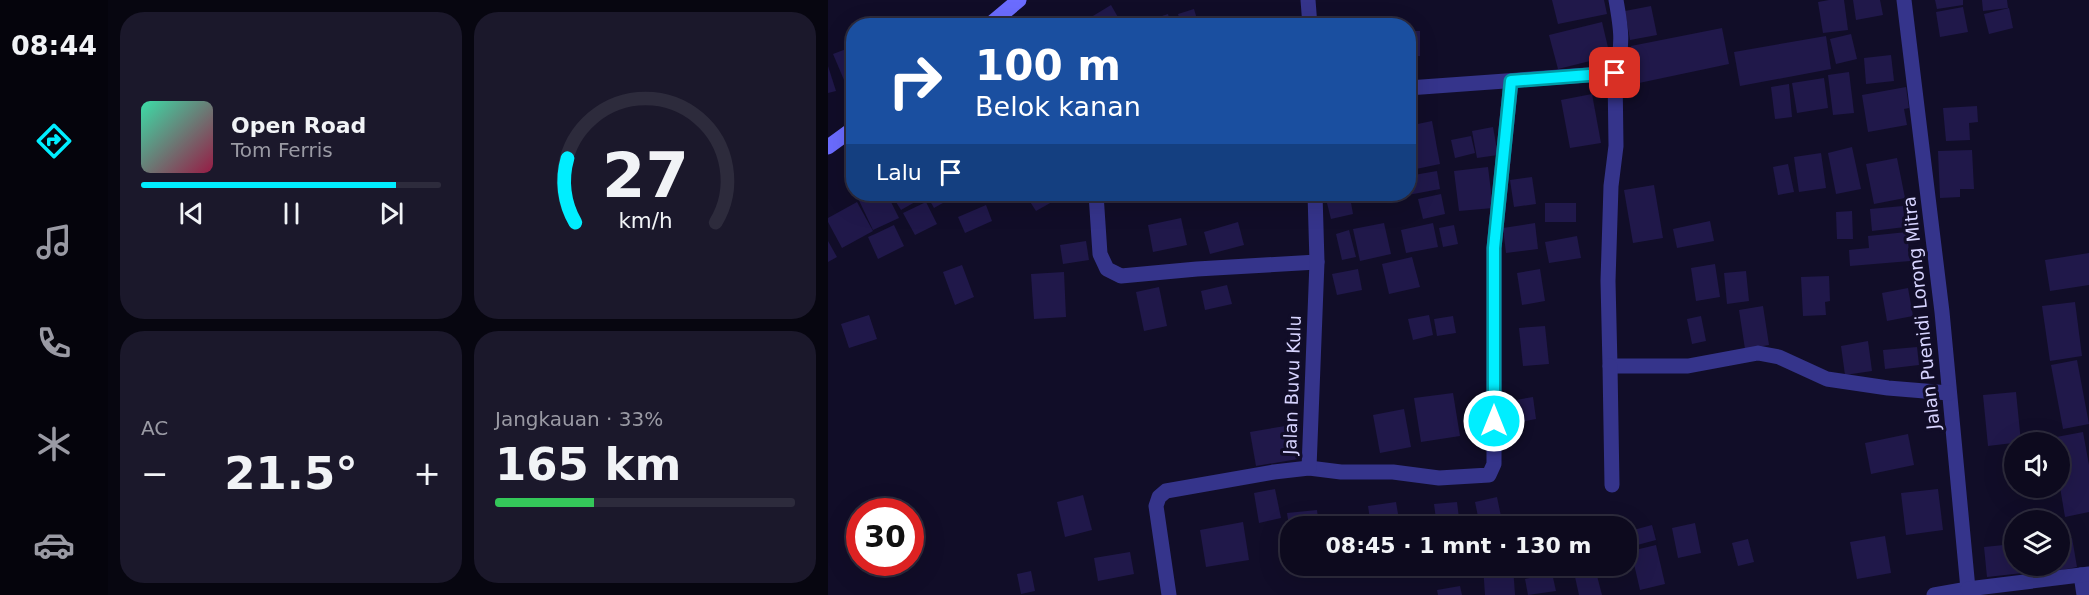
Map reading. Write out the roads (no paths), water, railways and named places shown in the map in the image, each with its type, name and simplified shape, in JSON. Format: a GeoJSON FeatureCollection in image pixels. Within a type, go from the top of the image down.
{"type":"FeatureCollection","features":[{"type":"Feature","properties":{"kind":"street"},"geometry":{"type":"LineString","coordinates":[[998,18],[1020,0]]}},
{"type":"Feature","properties":{"kind":"street"},"geometry":{"type":"LineString","coordinates":[[1308,0],[1309,18]]}},
{"type":"Feature","properties":{"kind":"street"},"geometry":{"type":"LineString","coordinates":[[1612,485],[1608,281],[1611,186],[1616,146],[1615,73],[1622,52],[1622,34],[1616,0]]}},
{"type":"Feature","properties":{"kind":"street","name":"Jalan Puenidi Lorong Mitra"},"geometry":{"type":"LineString","coordinates":[[1904,0],[1942,312],[1968,589]]}},
{"type":"Feature","properties":{"kind":"street"},"geometry":{"type":"LineString","coordinates":[[1416,87],[1615,73]]}},
{"type":"Feature","properties":{"kind":"street"},"geometry":{"type":"LineString","coordinates":[[1309,468],[1341,472],[1393,472],[1451,478],[1489,475],[1494,464],[1494,248],[1511,81]]}},
{"type":"Feature","properties":{"kind":"street"},"geometry":{"type":"LineString","coordinates":[[828,147],[846,134]]}},
{"type":"Feature","properties":{"kind":"street"},"geometry":{"type":"LineString","coordinates":[[1096,201],[1100,254],[1107,269],[1121,276],[1317,262]]}},
{"type":"Feature","properties":{"kind":"street","name":"Jalan Buvu Kulu"},"geometry":{"type":"LineString","coordinates":[[1169,595],[1155,506],[1159,497],[1166,491],[1309,468],[1317,262],[1316,201]]}},
{"type":"Feature","properties":{"kind":"street"},"geometry":{"type":"LineString","coordinates":[[1610,366],[1634,368],[1688,366],[1758,353],[1779,357],[1827,379],[1888,388],[1950,393]]}},
{"type":"Feature","properties":{"kind":"street"},"geometry":{"type":"LineString","coordinates":[[1934,595],[1968,589],[1995,590],[2085,574],[2084,595]]}}]}
